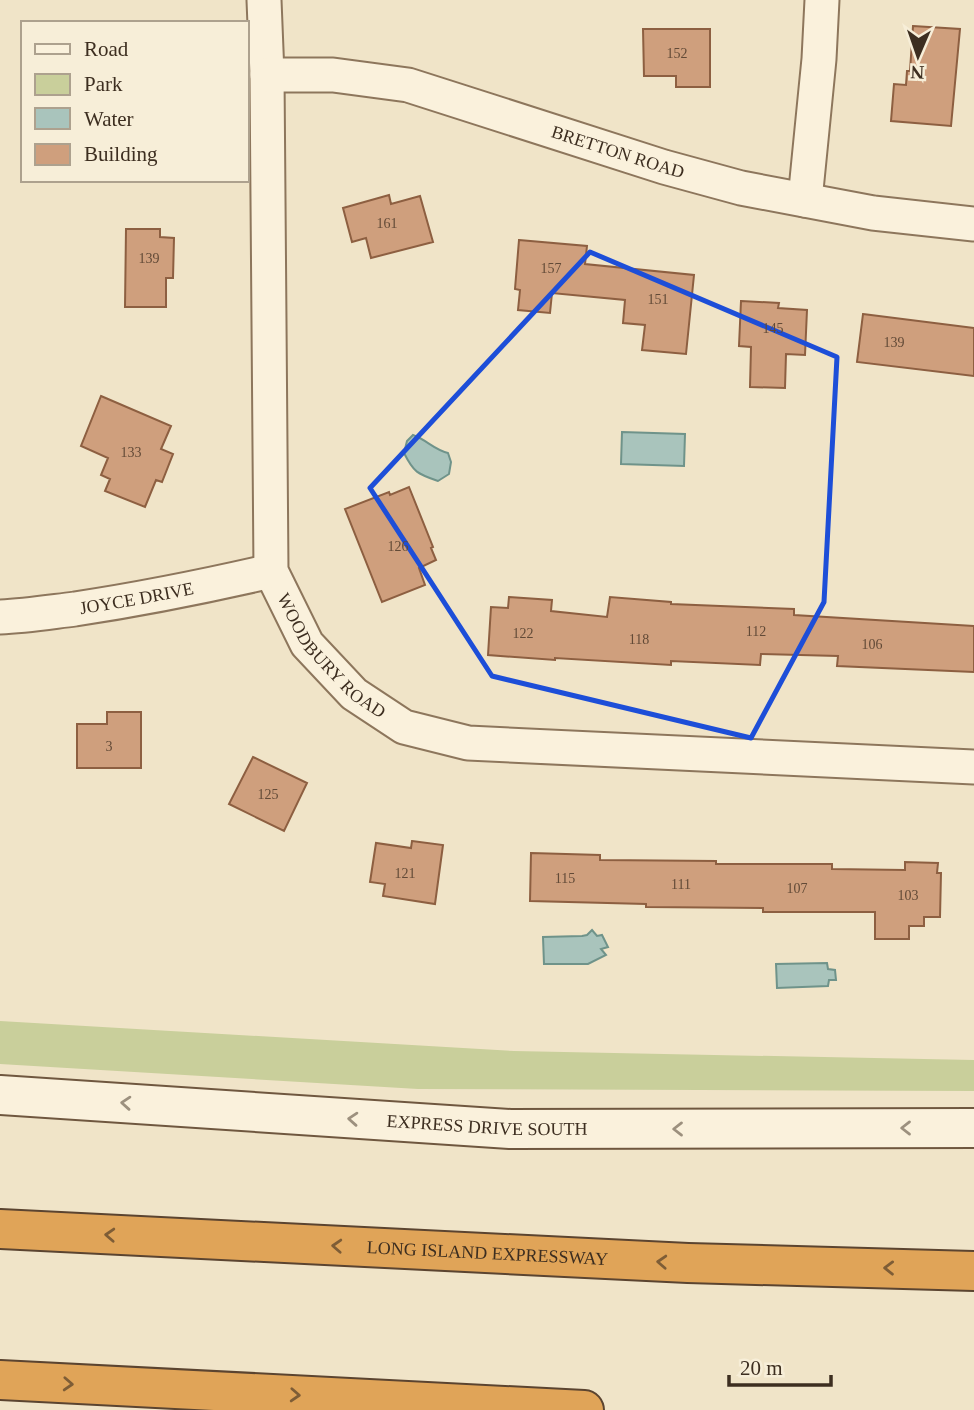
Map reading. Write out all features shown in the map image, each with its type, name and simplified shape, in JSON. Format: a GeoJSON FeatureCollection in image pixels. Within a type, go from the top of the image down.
{"type":"FeatureCollection","features":[{"type":"Feature","properties":{"kind":"highway","name":"LONG ISLAND EXPRESSWAY"},"geometry":{"type":"LineString","coordinates":[[0,1229],[688,1264],[974,1271]]}},
{"type":"Feature","properties":{"kind":"highway"},"geometry":{"type":"LineString","coordinates":[[0,1381],[584,1410]]}},
{"type":"Feature","properties":{"kind":"main road","name":"EXPRESS DRIVE SOUTH"},"geometry":{"type":"LineString","coordinates":[[0,1095],[510,1129],[974,1128]]}},
{"type":"Feature","properties":{"kind":"street","name":"WOODBURY ROAD"},"geometry":{"type":"LineString","coordinates":[[264,0],[271,571],[307,644],[354,694],[404,727],[468,743],[974,767]]}},
{"type":"Feature","properties":{"kind":"street"},"geometry":{"type":"LineString","coordinates":[[805,200],[822,0]]}},
{"type":"Feature","properties":{"kind":"street","name":"BRETTON ROAD"},"geometry":{"type":"LineString","coordinates":[[267,75],[333,75],[408,85],[664,167],[741,188],[873,214],[974,224]]}},
{"type":"Feature","properties":{"kind":"street","name":"JOYCE DRIVE"},"geometry":{"type":"LineString","coordinates":[[0,617],[106,604],[204,587],[271,571]]}},
{"type":"Feature","properties":{"kind":"highlighted area"},"geometry":{"type":"Polygon","coordinates":[[[590,252],[837,357],[824,602],[751,738],[492,676],[370,488],[590,252]]]}},
{"type":"Feature","properties":{"kind":"green space"},"geometry":{"type":"Polygon","coordinates":[[[0,1021],[514,1051],[974,1060],[974,1091],[418,1089],[0,1064],[0,1021]]]}},
{"type":"Feature","properties":{"kind":"water"},"geometry":{"type":"Polygon","coordinates":[[[622,432],[685,434],[684,466],[621,464],[622,432]]]}},
{"type":"Feature","properties":{"kind":"water"},"geometry":{"type":"Polygon","coordinates":[[[413,435],[448,453],[451,462],[449,474],[438,481],[414,469],[404,453],[407,441],[413,435]]]}},
{"type":"Feature","properties":{"kind":"water"},"geometry":{"type":"Polygon","coordinates":[[[592,930],[597,936],[602,935],[608,947],[601,949],[606,955],[588,964],[544,964],[543,937],[582,936],[592,930]]]}},
{"type":"Feature","properties":{"kind":"water"},"geometry":{"type":"Polygon","coordinates":[[[827,963],[828,969],[835,970],[836,980],[829,980],[828,986],[777,988],[776,964],[827,963]]]}},
{"type":"Feature","properties":{"kind":"building"},"geometry":{"type":"Polygon","coordinates":[[[913,26],[960,29],[951,126],[891,121],[894,84],[906,85],[907,71],[910,71],[913,26]]]}},
{"type":"Feature","properties":{"kind":"building"},"geometry":{"type":"Polygon","coordinates":[[[643,29],[710,29],[710,87],[676,87],[676,76],[644,76],[643,29]]]}},
{"type":"Feature","properties":{"kind":"building"},"geometry":{"type":"Polygon","coordinates":[[[389,195],[391,204],[420,196],[433,242],[371,258],[366,238],[352,242],[343,208],[389,195]]]}},
{"type":"Feature","properties":{"kind":"building"},"geometry":{"type":"Polygon","coordinates":[[[126,229],[160,229],[160,237],[174,238],[173,278],[166,278],[166,307],[125,307],[126,229]]]}},
{"type":"Feature","properties":{"kind":"building"},"geometry":{"type":"Polygon","coordinates":[[[519,240],[587,246],[585,264],[694,275],[686,354],[642,350],[645,325],[623,323],[625,300],[552,293],[550,313],[518,310],[520,290],[515,289],[519,240]]]}},
{"type":"Feature","properties":{"kind":"building"},"geometry":{"type":"Polygon","coordinates":[[[741,301],[779,303],[778,308],[807,310],[805,355],[786,354],[785,388],[750,387],[751,347],[739,346],[741,301]]]}},
{"type":"Feature","properties":{"kind":"building"},"geometry":{"type":"Polygon","coordinates":[[[863,314],[974,328],[974,376],[857,362],[863,314]]]}},
{"type":"Feature","properties":{"kind":"building"},"geometry":{"type":"Polygon","coordinates":[[[101,396],[171,426],[161,449],[173,454],[162,482],[156,480],[145,507],[105,491],[110,479],[101,475],[108,458],[81,446],[101,396]]]}},
{"type":"Feature","properties":{"kind":"building"},"geometry":{"type":"Polygon","coordinates":[[[409,487],[436,560],[419,568],[425,585],[382,602],[345,509],[409,487]]]}},
{"type":"Feature","properties":{"kind":"building"},"geometry":{"type":"Polygon","coordinates":[[[509,597],[552,600],[551,611],[607,617],[610,597],[671,604],[794,609],[794,615],[974,626],[974,672],[837,666],[838,656],[761,654],[760,665],[671,661],[671,665],[488,655],[491,607],[508,608],[509,597]]]}},
{"type":"Feature","properties":{"kind":"building"},"geometry":{"type":"Polygon","coordinates":[[[107,712],[141,712],[141,768],[77,768],[77,724],[107,724],[107,712]]]}},
{"type":"Feature","properties":{"kind":"building"},"geometry":{"type":"Polygon","coordinates":[[[253,757],[307,783],[284,831],[229,804],[253,757]]]}},
{"type":"Feature","properties":{"kind":"building"},"geometry":{"type":"Polygon","coordinates":[[[412,841],[443,845],[435,904],[383,896],[385,884],[370,882],[376,843],[411,848],[412,841]]]}},
{"type":"Feature","properties":{"kind":"building"},"geometry":{"type":"Polygon","coordinates":[[[531,853],[600,855],[600,860],[832,864],[832,869],[905,870],[905,862],[938,863],[937,873],[941,873],[940,917],[924,917],[924,926],[909,926],[909,939],[875,939],[875,912],[763,912],[763,908],[646,907],[646,904],[530,901],[531,853]]]}}]}
